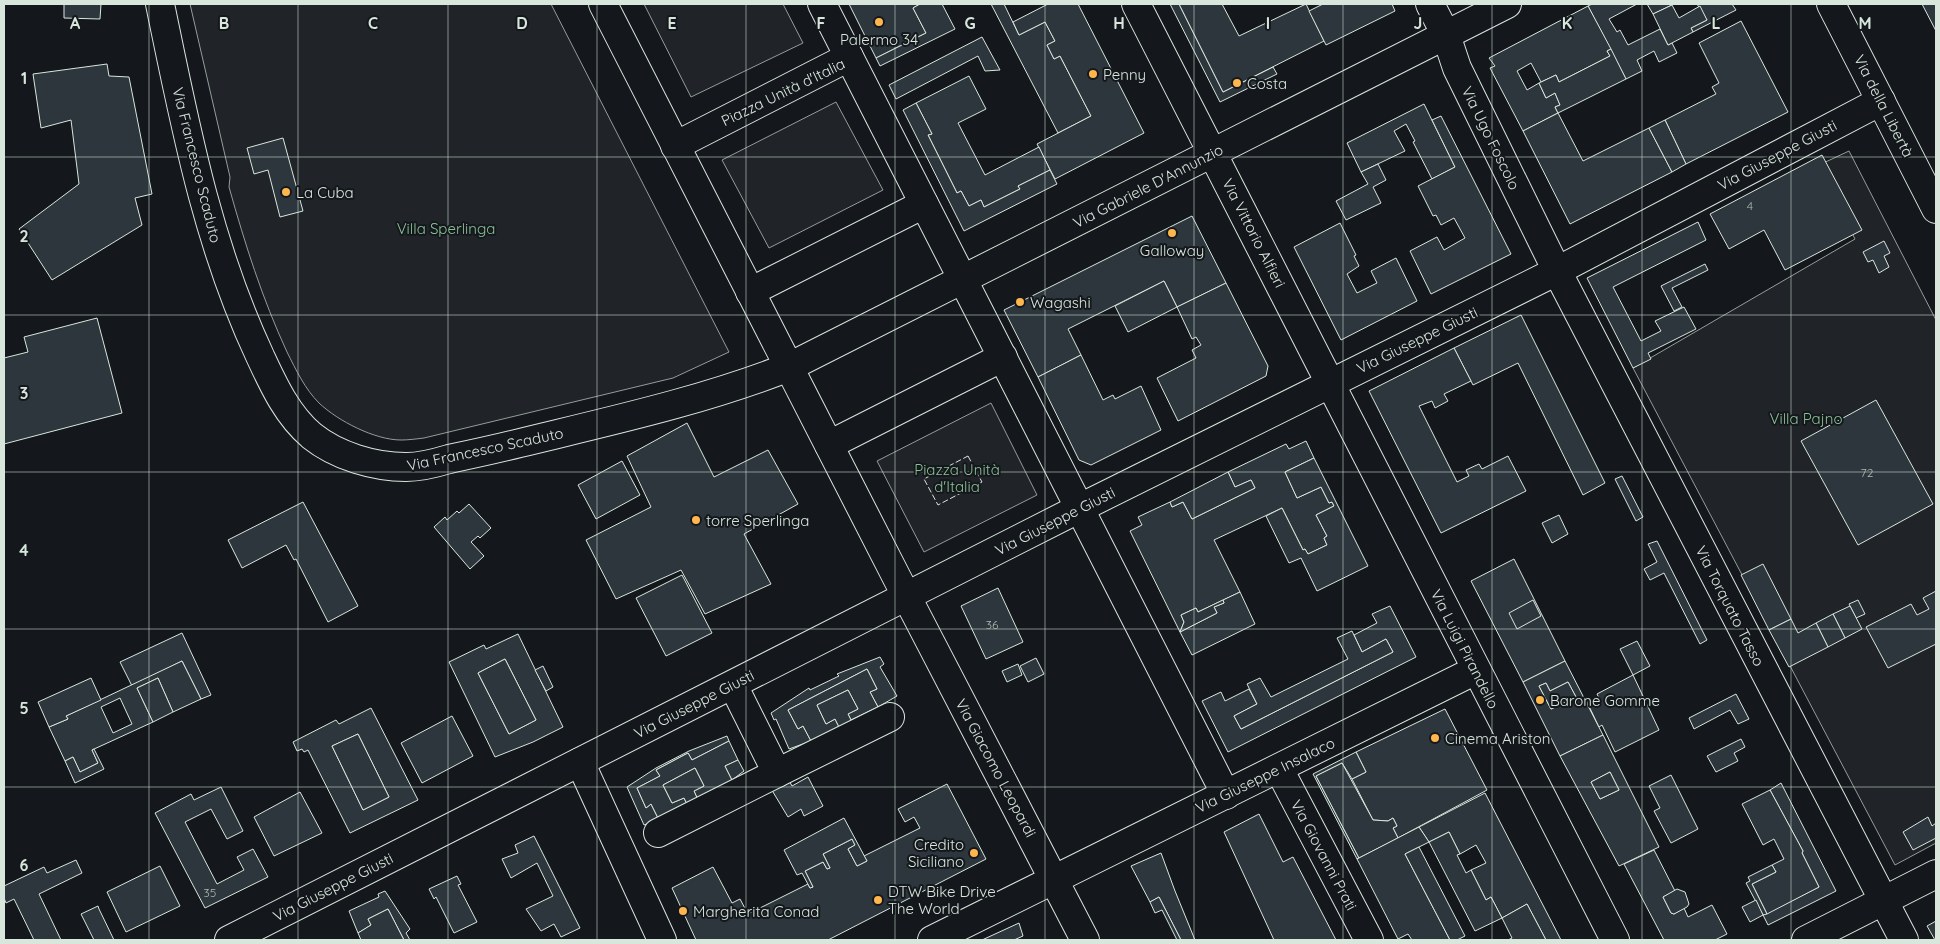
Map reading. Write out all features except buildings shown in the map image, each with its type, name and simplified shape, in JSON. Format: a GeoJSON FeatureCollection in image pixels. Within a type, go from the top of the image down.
{"type":"FeatureCollection","features":[{"type":"Feature","properties":{"kind":"street","name":"Via Francesco Scaduto"},"geometry":{"type":"LineString","coordinates":[[160,4],[201,193],[213,237],[237,303],[248,331],[282,399],[295,417],[312,435],[335,450],[379,465],[409,467],[433,463],[668,407],[789,367]]}},
{"type":"Feature","properties":{"kind":"street"},"geometry":{"type":"LineString","coordinates":[[603,4],[906,596]]}},
{"type":"Feature","properties":{"kind":"street"},"geometry":{"type":"LineString","coordinates":[[822,4],[849,57]]}},
{"type":"Feature","properties":{"kind":"street","name":"Via Vittorio Alfieri"},"geometry":{"type":"LineString","coordinates":[[1136,4],[1331,383]]}},
{"type":"Feature","properties":{"kind":"street","name":"Via Ugo Foscolo"},"geometry":{"type":"LineString","coordinates":[[1430,4],[1446,35],[1457,68],[1557,271]]}},
{"type":"Feature","properties":{"kind":"street","name":"Via Gabriele D'Annunzio"},"geometry":{"type":"LineString","coordinates":[[789,367],[1507,4]]}},
{"type":"Feature","properties":{"kind":"street","name":"Via della Libertà"},"geometry":{"type":"LineString","coordinates":[[1831,4],[1936,209]]}},
{"type":"Feature","properties":{"kind":"street","name":"Piazza Unità d'Italia"},"geometry":{"type":"LineString","coordinates":[[675,146],[849,57],[1226,795]]}},
{"type":"Feature","properties":{"kind":"street","name":"Via Giuseppe Giusti"},"geometry":{"type":"LineString","coordinates":[[229,940],[1080,508],[1557,271],[1881,101]]}},
{"type":"Feature","properties":{"kind":"street"},"geometry":{"type":"LineString","coordinates":[[750,292],[924,204]]}},
{"type":"Feature","properties":{"kind":"street","name":"Via Torquato Tasso"},"geometry":{"type":"LineString","coordinates":[[1557,271],[1904,940]]}},
{"type":"Feature","properties":{"kind":"street"},"geometry":{"type":"LineString","coordinates":[[829,445],[1003,357]]}},
{"type":"Feature","properties":{"kind":"street","name":"Via Luigi Pirandello"},"geometry":{"type":"LineString","coordinates":[[1331,383],[1615,940]]}},
{"type":"Feature","properties":{"kind":"street","name":"Via Giacomo Leopardi"},"geometry":{"type":"LineString","coordinates":[[906,596],[1085,940]]}},
{"type":"Feature","properties":{"kind":"street","name":"Via Giuseppe Insalaco"},"geometry":{"type":"LineString","coordinates":[[932,940],[1476,670]]}},
{"type":"Feature","properties":{"kind":"street"},"geometry":{"type":"LineString","coordinates":[[733,685],[776,773]]}},
{"type":"Feature","properties":{"kind":"street"},"geometry":{"type":"LineString","coordinates":[[658,833],[890,717]]}},
{"type":"Feature","properties":{"kind":"street"},"geometry":{"type":"LineString","coordinates":[[580,762],[662,940]]}},
{"type":"Feature","properties":{"kind":"street","name":"Via Giovanni Prati"},"geometry":{"type":"LineString","coordinates":[[1279,769],[1369,940]]}},
{"type":"Feature","properties":{"kind":"street"},"geometry":{"type":"LineString","coordinates":[[1806,940],[1936,874]]}},
{"type":"Feature","properties":{"kind":"green space","name":"Villa Sperlinga"},"geometry":{"type":"Polygon","coordinates":[[[190,4],[551,4],[729,352],[673,378],[424,438],[401,440],[380,437],[346,423],[314,398],[297,372],[278,332],[255,271],[229,187],[230,177],[190,4]]]}},
{"type":"Feature","properties":{"kind":"green space"},"geometry":{"type":"Polygon","coordinates":[[[644,4],[783,4],[803,43],[691,97],[644,4]]]}},
{"type":"Feature","properties":{"kind":"green space"},"geometry":{"type":"Polygon","coordinates":[[[836,102],[883,190],[769,248],[722,160],[836,102]]]}},
{"type":"Feature","properties":{"kind":"green space","name":"Villa Pajno"},"geometry":{"type":"Polygon","coordinates":[[[1849,151],[1936,320],[1936,843],[1895,865],[1633,368],[1855,239],[1817,166],[1849,151]]]}},
{"type":"Feature","properties":{"kind":"green space","name":"Piazza Unità d'Italia"},"geometry":{"type":"Polygon","coordinates":[[[991,403],[1037,495],[924,552],[877,461],[991,403]]]}},
{"type":"Feature","properties":{"kind":"fence"},"geometry":{"type":"LineString","coordinates":[[968,456],[982,482],[938,505],[924,479],[968,456]]}},
{"type":"Feature","properties":{"kind":"place","name":"Palermo 34"},"geometry":{"type":"Point","coordinates":[879,22]}},
{"type":"Feature","properties":{"kind":"place","name":"Penny"},"geometry":{"type":"Point","coordinates":[1093,74]}},
{"type":"Feature","properties":{"kind":"place","name":"Costa"},"geometry":{"type":"Point","coordinates":[1237,83]}},
{"type":"Feature","properties":{"kind":"place","name":"La Cuba"},"geometry":{"type":"Point","coordinates":[286,192]}},
{"type":"Feature","properties":{"kind":"place","name":"Galloway"},"geometry":{"type":"Point","coordinates":[1172,233]}},
{"type":"Feature","properties":{"kind":"place","name":"Wagashi"},"geometry":{"type":"Point","coordinates":[1020,302]}},
{"type":"Feature","properties":{"kind":"place","name":"torre Sperlinga"},"geometry":{"type":"Point","coordinates":[696,520]}},
{"type":"Feature","properties":{"kind":"place","name":"Barone Gomme"},"geometry":{"type":"Point","coordinates":[1540,700]}},
{"type":"Feature","properties":{"kind":"place","name":"Cinema Ariston"},"geometry":{"type":"Point","coordinates":[1435,738]}},
{"type":"Feature","properties":{"kind":"place","name":"Credito Siciliano"},"geometry":{"type":"Point","coordinates":[974,853]}},
{"type":"Feature","properties":{"kind":"place","name":"DTW Bike Drive The World"},"geometry":{"type":"Point","coordinates":[878,900]}},
{"type":"Feature","properties":{"kind":"place","name":"Margherita Conad"},"geometry":{"type":"Point","coordinates":[683,911]}}]}
